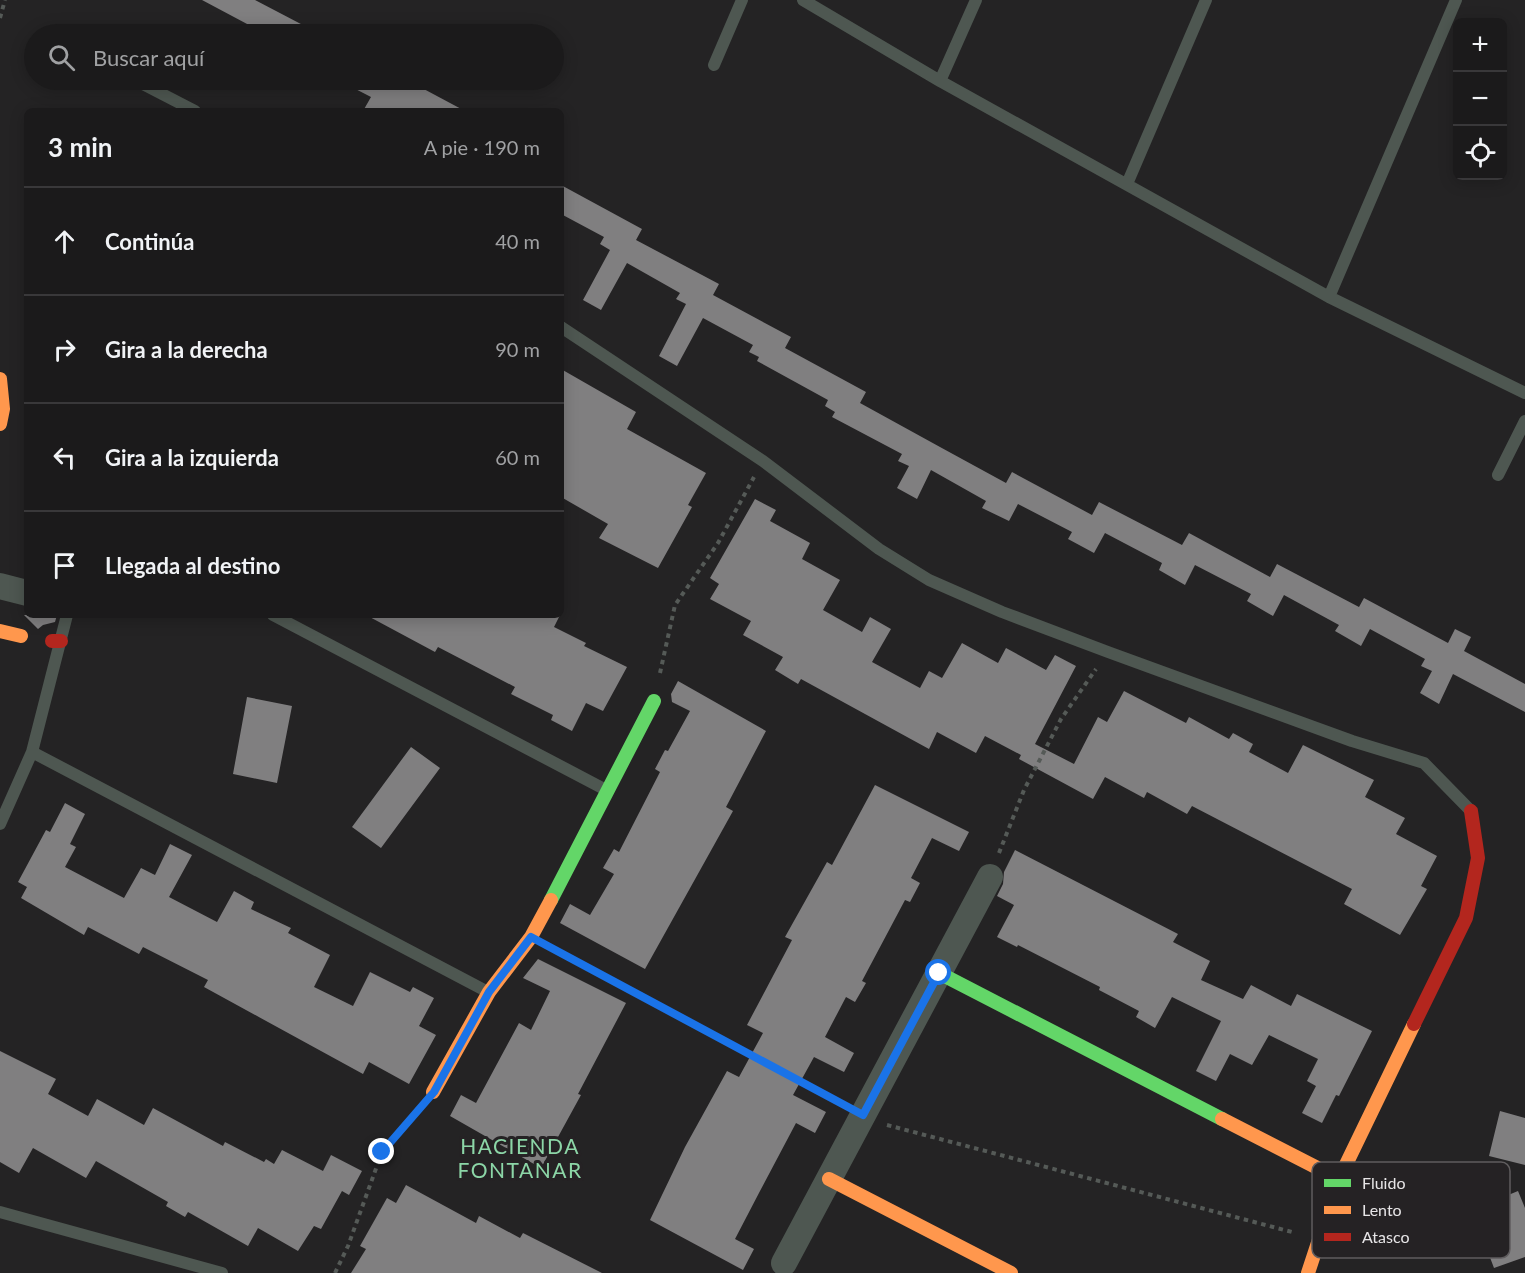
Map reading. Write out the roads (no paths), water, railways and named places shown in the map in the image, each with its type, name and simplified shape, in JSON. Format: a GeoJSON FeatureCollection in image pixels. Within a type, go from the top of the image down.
{"type":"FeatureCollection","features":[{"type":"Feature","properties":{"kind":"street"},"geometry":{"type":"LineString","coordinates":[[0,379],[3,409],[0,424]]}},
{"type":"Feature","properties":{"kind":"street"},"geometry":{"type":"LineString","coordinates":[[0,586],[24,592]]}},
{"type":"Feature","properties":{"kind":"street"},"geometry":{"type":"LineString","coordinates":[[0,631],[21,636]]}},
{"type":"Feature","properties":{"kind":"street"},"geometry":{"type":"LineString","coordinates":[[434,1092],[489,992],[531,937],[609,792],[654,701]]}},
{"type":"Feature","properties":{"kind":"street"},"geometry":{"type":"LineString","coordinates":[[1347,1162],[1466,918],[1478,858],[1471,810]]}},
{"type":"Feature","properties":{"kind":"street"},"geometry":{"type":"LineString","coordinates":[[784,1263],[990,877]]}},
{"type":"Feature","properties":{"kind":"street"},"geometry":{"type":"LineString","coordinates":[[939,973],[1312,1165]]}},
{"type":"Feature","properties":{"kind":"street"},"geometry":{"type":"LineString","coordinates":[[829,1179],[1011,1273]]}},
{"type":"Feature","properties":{"kind":"street"},"geometry":{"type":"LineString","coordinates":[[1308,1273],[1313,1258]]}},
{"type":"Feature","properties":{"kind":"lane"},"geometry":{"type":"LineString","coordinates":[[714,64],[742,0]]}},
{"type":"Feature","properties":{"kind":"lane"},"geometry":{"type":"LineString","coordinates":[[803,0],[940,81],[1329,297],[1525,393]]}},
{"type":"Feature","properties":{"kind":"lane"},"geometry":{"type":"LineString","coordinates":[[940,81],[976,0]]}},
{"type":"Feature","properties":{"kind":"lane"},"geometry":{"type":"LineString","coordinates":[[1127,184],[1206,0]]}},
{"type":"Feature","properties":{"kind":"lane"},"geometry":{"type":"LineString","coordinates":[[1329,297],[1456,0]]}},
{"type":"Feature","properties":{"kind":"lane"},"geometry":{"type":"LineString","coordinates":[[154,90],[189,108]]}},
{"type":"Feature","properties":{"kind":"lane"},"geometry":{"type":"LineString","coordinates":[[564,329],[763,461],[879,549],[928,580],[1002,612],[1108,652],[1352,741],[1424,763],[1471,810]]}},
{"type":"Feature","properties":{"kind":"lane"},"geometry":{"type":"LineString","coordinates":[[1498,475],[1525,421]]}},
{"type":"Feature","properties":{"kind":"lane"},"geometry":{"type":"LineString","coordinates":[[0,824],[32,752],[57,641],[66,618]]}},
{"type":"Feature","properties":{"kind":"lane"},"geometry":{"type":"LineString","coordinates":[[279,618],[609,792]]}},
{"type":"Feature","properties":{"kind":"lane"},"geometry":{"type":"LineString","coordinates":[[32,752],[489,992]]}},
{"type":"Feature","properties":{"kind":"lane"},"geometry":{"type":"LineString","coordinates":[[0,1212],[222,1273]]}},
{"type":"Feature","properties":{"kind":"district","name":"HACIENDA FONTANAR"},"geometry":{"type":"Point","coordinates":[520,1157]}}]}
